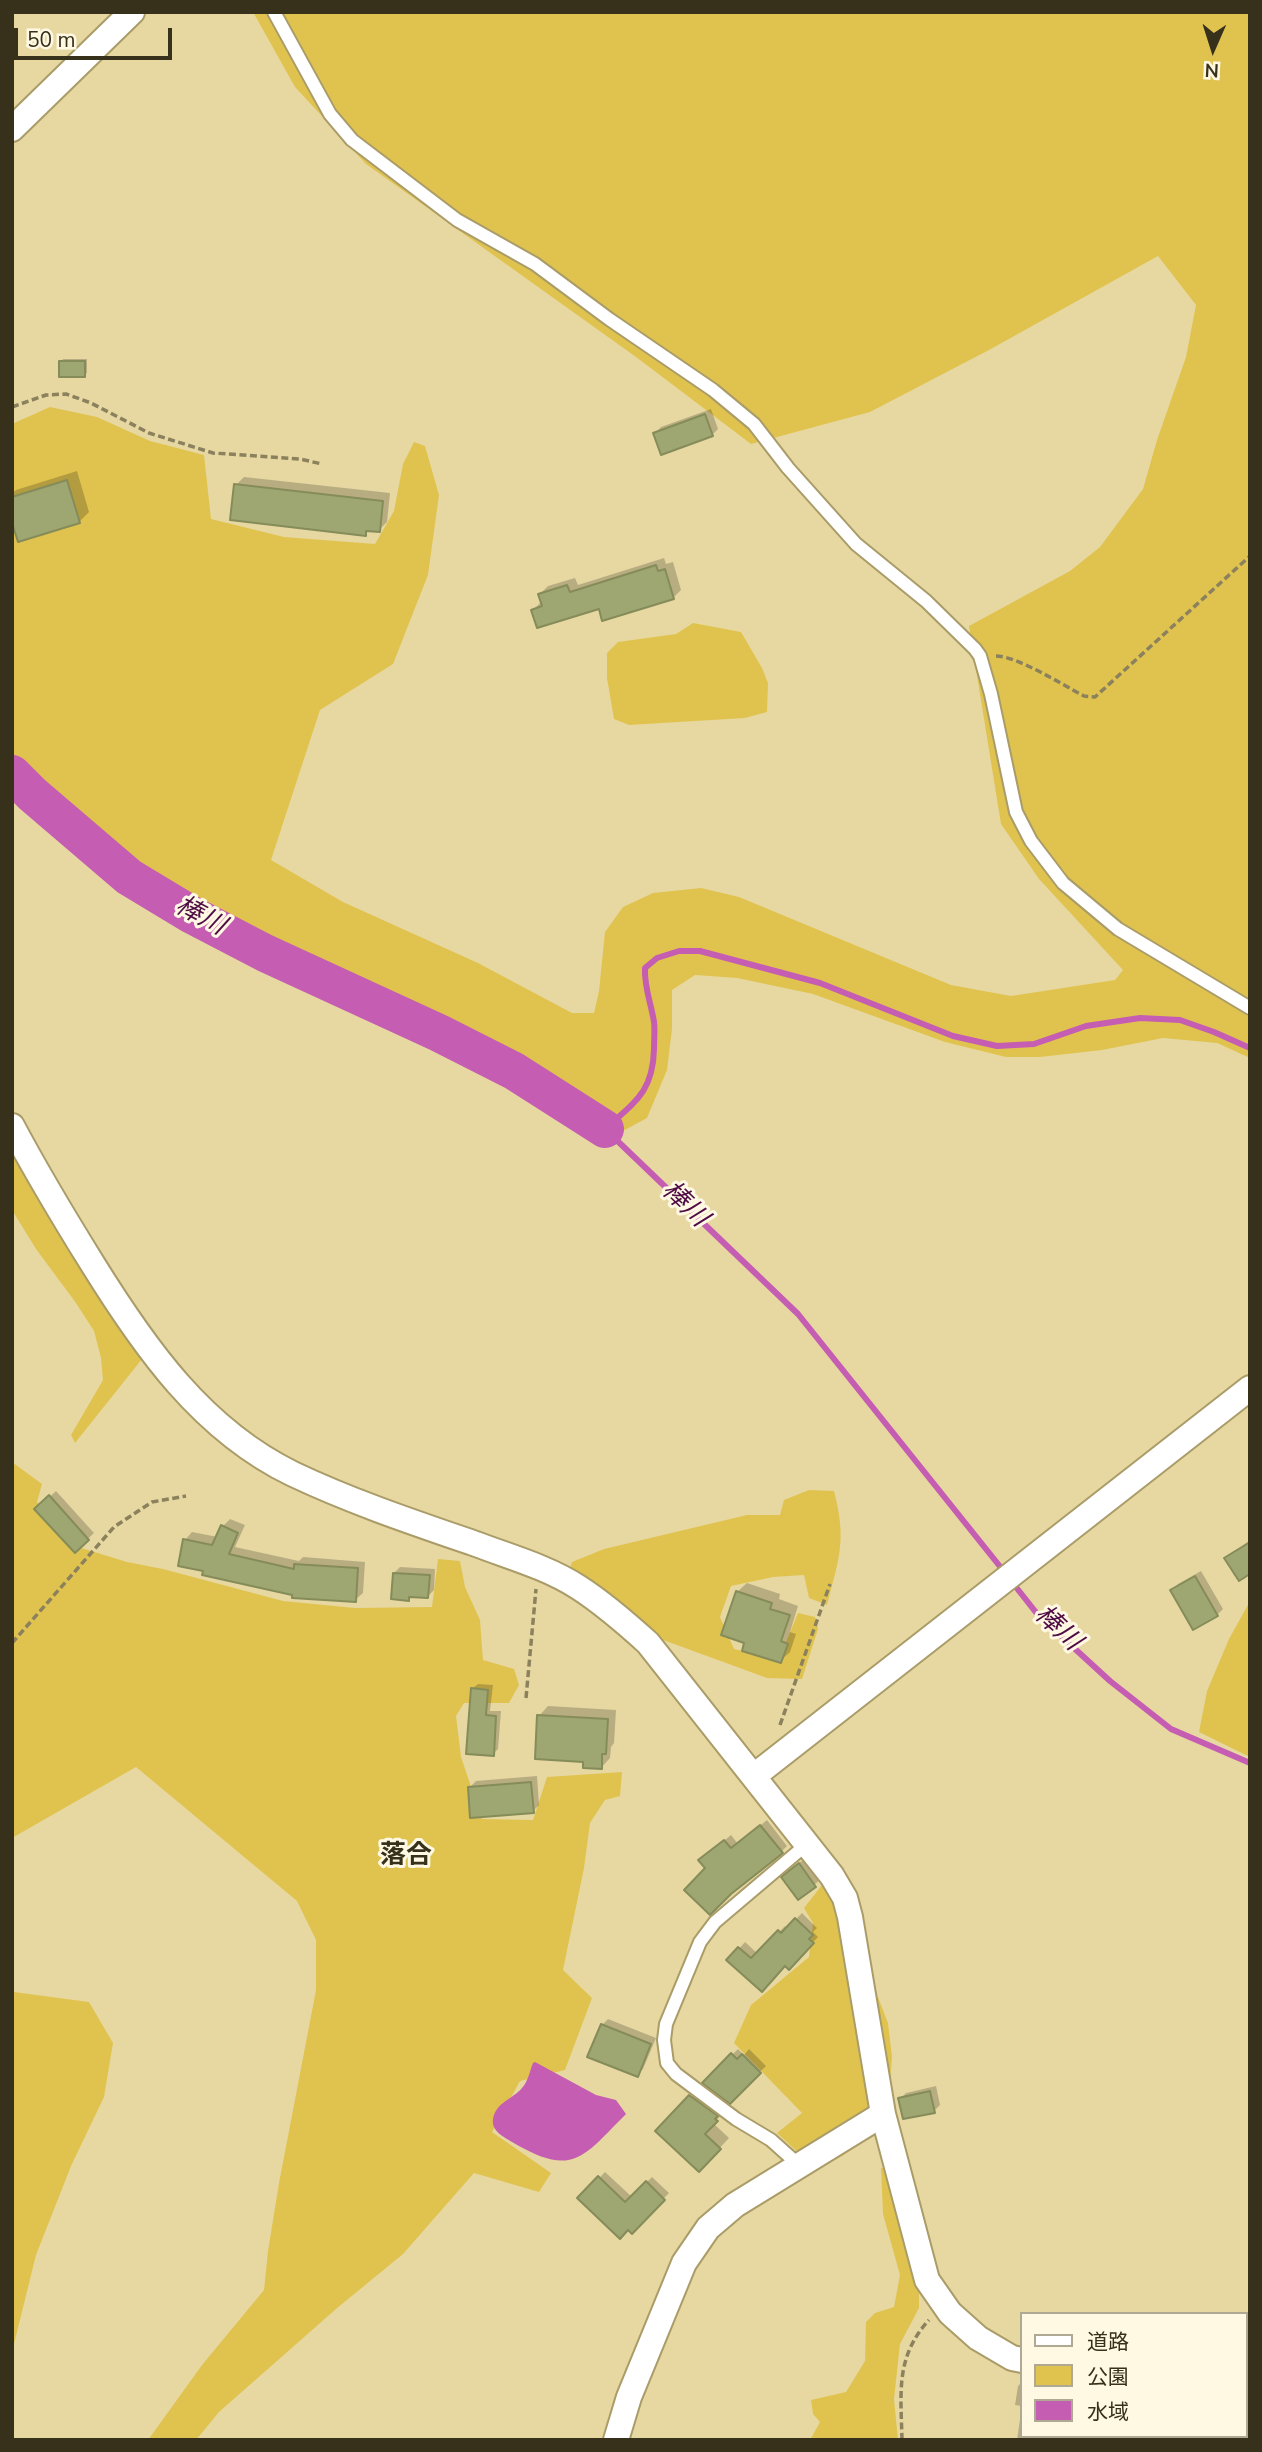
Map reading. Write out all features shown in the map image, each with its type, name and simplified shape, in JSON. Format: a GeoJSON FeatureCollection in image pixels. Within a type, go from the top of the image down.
{"type":"FeatureCollection","features":[{"type":"Feature","properties":{"kind":"street"},"geometry":{"type":"LineString","coordinates":[[12,129],[132,12]]}},
{"type":"Feature","properties":{"kind":"street"},"geometry":{"type":"LineString","coordinates":[[12,1126],[47,1191],[130,1324],[173,1380],[211,1420],[250,1450],[293,1474],[530,1564],[576,1586],[616,1614],[648,1643],[762,1770],[807,1844],[845,1898],[883,2114],[927,2280],[950,2314],[978,2338],[1012,2358],[1020,2360]]}},
{"type":"Feature","properties":{"kind":"street"},"geometry":{"type":"LineString","coordinates":[[762,1770],[1246,1397]]}},
{"type":"Feature","properties":{"kind":"street"},"geometry":{"type":"LineString","coordinates":[[616,2440],[629,2398],[684,2263],[708,2228],[735,2205],[883,2114]]}},
{"type":"Feature","properties":{"kind":"lane"},"geometry":{"type":"LineString","coordinates":[[274,12],[330,114],[352,141],[457,220],[535,264],[609,319],[713,390],[754,424],[788,468],[856,544],[926,601],[979,656],[991,694],[1016,812],[1031,841],[1063,883],[1118,929],[1250,1008]]}},
{"type":"Feature","properties":{"kind":"lane"},"geometry":{"type":"LineString","coordinates":[[800,2166],[771,2140],[736,2119],[676,2074],[667,2063],[664,2040],[666,2024],[700,1942],[715,1922],[807,1844]]}},
{"type":"Feature","properties":{"kind":"path"},"geometry":{"type":"LineString","coordinates":[[12,407],[46,396],[66,394],[91,403],[149,433],[213,453],[300,459],[322,464]]}},
{"type":"Feature","properties":{"kind":"path"},"geometry":{"type":"LineString","coordinates":[[979,656],[1003,656],[1084,696],[1095,696],[1250,556]]}},
{"type":"Feature","properties":{"kind":"path"},"geometry":{"type":"LineString","coordinates":[[12,1643],[114,1527],[152,1502],[186,1496]]}},
{"type":"Feature","properties":{"kind":"path"},"geometry":{"type":"LineString","coordinates":[[526,1698],[538,1579]]}},
{"type":"Feature","properties":{"kind":"path"},"geometry":{"type":"LineString","coordinates":[[762,1770],[830,1584]]}},
{"type":"Feature","properties":{"kind":"path"},"geometry":{"type":"LineString","coordinates":[[902,2440],[904,2360],[918,2332],[944,2304]]}},
{"type":"Feature","properties":{"kind":"green space"},"geometry":{"type":"Polygon","coordinates":[[[253,12],[1250,12],[1250,1058],[1217,1043],[1163,1038],[1102,1050],[1040,1057],[1006,1057],[945,1042],[813,994],[737,978],[695,975],[672,990],[672,1029],[667,1070],[647,1118],[621,1132],[601,1134],[510,1081],[439,1044],[240,955],[183,922],[73,839],[12,786],[12,424],[50,407],[97,417],[150,441],[204,455],[211,519],[284,537],[375,544],[394,511],[403,464],[414,442],[425,446],[439,495],[428,575],[393,664],[320,710],[271,860],[343,902],[478,963],[572,1013],[594,1013],[605,932],[623,907],[653,893],[701,888],[739,897],[951,985],[1011,996],[1115,980],[1123,970],[1039,879],[1001,824],[969,626],[1070,571],[1100,547],[1143,489],[1186,357],[1196,305],[1158,256],[989,350],[870,412],[751,444],[636,357],[366,164],[295,87],[253,12]]]}},
{"type":"Feature","properties":{"kind":"green space"},"geometry":{"type":"Polygon","coordinates":[[[693,623],[741,632],[768,683],[767,712],[745,718],[629,725],[614,719],[607,678],[607,653],[618,642],[676,634],[693,623]]]}},
{"type":"Feature","properties":{"kind":"green space"},"geometry":{"type":"Polygon","coordinates":[[[12,1142],[139,1347],[142,1359],[75,1443],[71,1435],[103,1380],[101,1358],[94,1331],[12,1210],[12,1142]]]}},
{"type":"Feature","properties":{"kind":"green space"},"geometry":{"type":"Polygon","coordinates":[[[12,1462],[42,1484],[37,1502],[75,1546],[127,1562],[283,1601],[355,1608],[432,1607],[438,1559],[460,1561],[465,1587],[480,1620],[483,1660],[514,1669],[519,1685],[509,1703],[464,1703],[456,1716],[461,1757],[482,1819],[533,1820],[547,1777],[622,1772],[620,1796],[605,1800],[590,1823],[584,1868],[563,1970],[592,1998],[565,2070],[520,2081],[492,2132],[551,2173],[539,2192],[474,2173],[403,2254],[219,2412],[196,2440],[148,2440],[202,2365],[264,2290],[279,2183],[316,1990],[316,1940],[297,1901],[136,1767],[12,1838],[12,1462]]]}},
{"type":"Feature","properties":{"kind":"green space"},"geometry":{"type":"Polygon","coordinates":[[[809,1490],[834,1491],[838,1508],[840,1549],[827,1605],[809,1598],[804,1575],[773,1577],[731,1586],[720,1617],[734,1649],[779,1659],[798,1613],[815,1617],[818,1629],[802,1679],[767,1678],[655,1637],[568,1574],[572,1562],[604,1549],[747,1515],[780,1515],[784,1500],[809,1490]]]}},
{"type":"Feature","properties":{"kind":"green space"},"geometry":{"type":"Polygon","coordinates":[[[1250,1601],[1250,1757],[1199,1732],[1207,1691],[1229,1639],[1250,1601]]]}},
{"type":"Feature","properties":{"kind":"green space"},"geometry":{"type":"Polygon","coordinates":[[[822,1885],[832,1888],[888,2023],[892,2057],[889,2094],[892,2122],[817,2170],[777,2133],[802,2113],[734,2043],[751,2005],[809,1957],[813,1923],[804,1908],[822,1885]]]}},
{"type":"Feature","properties":{"kind":"green space"},"geometry":{"type":"Polygon","coordinates":[[[12,1993],[89,2002],[113,2043],[104,2097],[71,2166],[36,2255],[12,2352],[12,1993]]]}},
{"type":"Feature","properties":{"kind":"green space"},"geometry":{"type":"Polygon","coordinates":[[[891,2167],[919,2281],[919,2308],[900,2344],[894,2399],[898,2440],[810,2440],[820,2422],[813,2414],[811,2400],[846,2392],[865,2361],[866,2322],[875,2313],[894,2307],[900,2275],[883,2214],[881,2168],[891,2167]]]}},
{"type":"Feature","properties":{"kind":"water"},"geometry":{"type":"Polygon","coordinates":[[[535,2062],[596,2095],[616,2100],[626,2114],[587,2152],[563,2161],[549,2159],[512,2142],[496,2130],[493,2119],[501,2105],[524,2085],[535,2062]]]}},
{"type":"Feature","properties":{"kind":"building"},"geometry":{"type":"Polygon","coordinates":[[[59,361],[85,361],[85,377],[59,377],[59,361]]]}},
{"type":"Feature","properties":{"kind":"building"},"geometry":{"type":"Polygon","coordinates":[[[705,414],[713,436],[661,455],[653,433],[705,414]]]}},
{"type":"Feature","properties":{"kind":"building"},"geometry":{"type":"Polygon","coordinates":[[[67,480],[80,523],[18,542],[12,523],[12,497],[67,480]]]}},
{"type":"Feature","properties":{"kind":"building"},"geometry":{"type":"Polygon","coordinates":[[[234,484],[383,501],[380,532],[366,531],[366,536],[230,520],[234,484]]]}},
{"type":"Feature","properties":{"kind":"building"},"geometry":{"type":"Polygon","coordinates":[[[656,565],[658,571],[665,569],[674,599],[602,621],[599,609],[537,628],[531,610],[542,606],[538,594],[567,585],[570,592],[656,565]]]}},
{"type":"Feature","properties":{"kind":"building"},"geometry":{"type":"Polygon","coordinates":[[[49,1495],[89,1540],[75,1553],[34,1509],[49,1495]]]}},
{"type":"Feature","properties":{"kind":"building"},"geometry":{"type":"Polygon","coordinates":[[[221,1525],[238,1533],[229,1554],[294,1569],[294,1564],[358,1568],[356,1602],[292,1598],[292,1595],[202,1575],[203,1571],[178,1566],[183,1539],[212,1545],[221,1525]]]}},
{"type":"Feature","properties":{"kind":"building"},"geometry":{"type":"Polygon","coordinates":[[[1250,1542],[1250,1574],[1239,1581],[1224,1558],[1250,1542]]]}},
{"type":"Feature","properties":{"kind":"building"},"geometry":{"type":"Polygon","coordinates":[[[393,1573],[430,1575],[428,1598],[409,1597],[409,1601],[391,1599],[393,1573]]]}},
{"type":"Feature","properties":{"kind":"building"},"geometry":{"type":"Polygon","coordinates":[[[1195,1576],[1218,1616],[1193,1630],[1170,1590],[1195,1576]]]}},
{"type":"Feature","properties":{"kind":"building"},"geometry":{"type":"Polygon","coordinates":[[[736,1591],[772,1603],[770,1609],[790,1615],[781,1641],[788,1644],[781,1663],[742,1651],[744,1643],[721,1635],[736,1591]]]}},
{"type":"Feature","properties":{"kind":"building"},"geometry":{"type":"Polygon","coordinates":[[[471,1688],[488,1690],[486,1715],[496,1716],[494,1756],[466,1754],[471,1688]]]}},
{"type":"Feature","properties":{"kind":"building"},"geometry":{"type":"Polygon","coordinates":[[[537,1715],[608,1719],[606,1754],[602,1754],[602,1769],[583,1768],[583,1762],[535,1759],[537,1715]]]}},
{"type":"Feature","properties":{"kind":"building"},"geometry":{"type":"Polygon","coordinates":[[[531,1782],[534,1813],[470,1818],[468,1787],[531,1782]]]}},
{"type":"Feature","properties":{"kind":"building"},"geometry":{"type":"Polygon","coordinates":[[[760,1825],[783,1853],[731,1894],[710,1915],[684,1890],[705,1868],[698,1860],[724,1840],[731,1848],[760,1825]]]}},
{"type":"Feature","properties":{"kind":"building"},"geometry":{"type":"Polygon","coordinates":[[[799,1863],[816,1887],[798,1900],[781,1877],[799,1863]]]}},
{"type":"Feature","properties":{"kind":"building"},"geometry":{"type":"Polygon","coordinates":[[[795,1918],[813,1935],[809,1939],[814,1943],[789,1970],[785,1966],[762,1992],[726,1960],[738,1947],[751,1958],[778,1930],[781,1933],[795,1918]]]}},
{"type":"Feature","properties":{"kind":"building"},"geometry":{"type":"Polygon","coordinates":[[[601,2024],[651,2044],[638,2077],[587,2057],[601,2024]]]}},
{"type":"Feature","properties":{"kind":"building"},"geometry":{"type":"Polygon","coordinates":[[[731,2053],[737,2059],[742,2054],[761,2073],[730,2104],[702,2083],[731,2053]]]}},
{"type":"Feature","properties":{"kind":"building"},"geometry":{"type":"Polygon","coordinates":[[[930,2091],[935,2113],[903,2119],[898,2098],[930,2091]]]}},
{"type":"Feature","properties":{"kind":"building"},"geometry":{"type":"Polygon","coordinates":[[[689,2095],[718,2116],[715,2119],[718,2121],[705,2134],[721,2149],[699,2172],[655,2131],[689,2095]]]}},
{"type":"Feature","properties":{"kind":"building"},"geometry":{"type":"Polygon","coordinates":[[[598,2176],[625,2202],[646,2181],[665,2200],[632,2234],[628,2230],[620,2239],[577,2198],[598,2176]]]}},
{"type":"Feature","properties":{"kind":"waterway","name":"棒川"},"geometry":{"type":"LineString","coordinates":[[12,774],[129,877],[192,915],[265,953],[439,1033],[514,1071],[605,1129]]}},
{"type":"Feature","properties":{"kind":"waterway"},"geometry":{"type":"LineString","coordinates":[[1006,1574],[798,1314],[605,1129],[640,1095],[653,1064],[654,1025],[645,968],[657,958],[679,951],[700,951],[820,983],[953,1036],[997,1046],[1034,1044],[1086,1026],[1140,1018],[1180,1020],[1250,1048]]}},
{"type":"Feature","properties":{"kind":"waterway","name":"棒川"},"geometry":{"type":"LineString","coordinates":[[1012,1582],[1038,1615],[1110,1681],[1171,1729],[1250,1763]]}},
{"type":"Feature","properties":{"kind":"district","name":"落合"},"geometry":{"type":"Point","coordinates":[406,1857]}}]}
